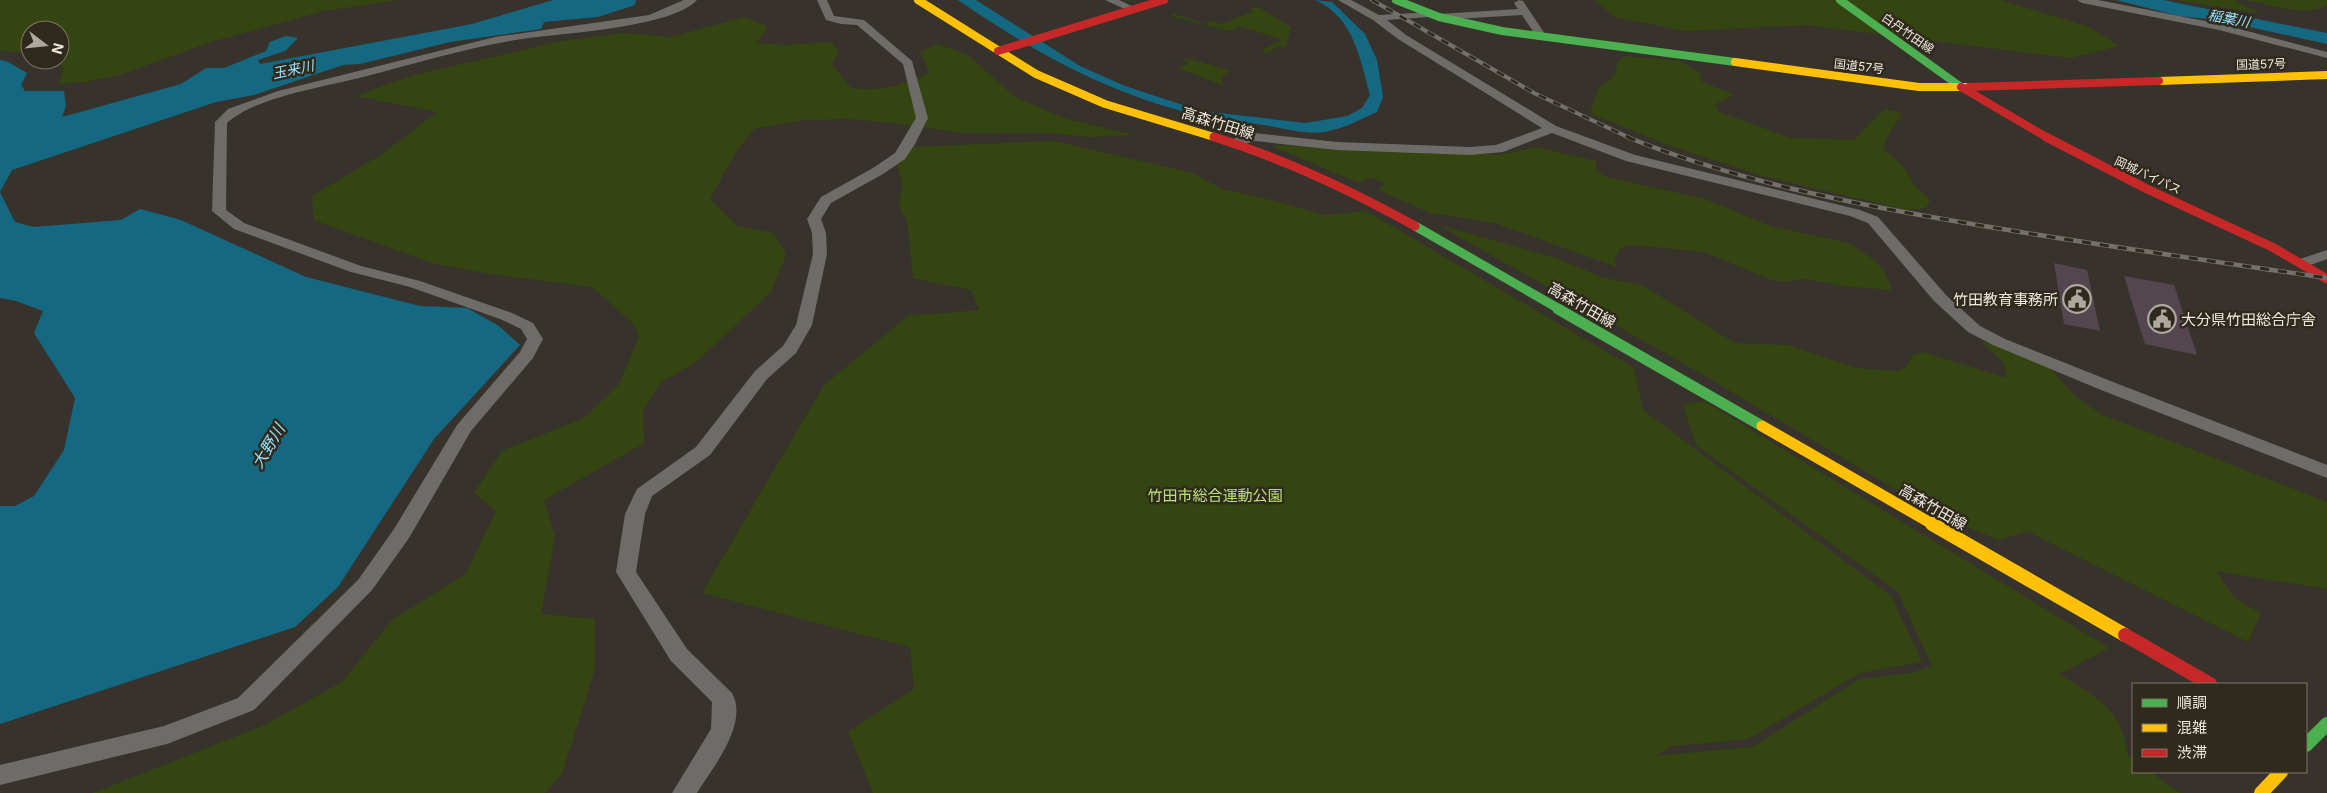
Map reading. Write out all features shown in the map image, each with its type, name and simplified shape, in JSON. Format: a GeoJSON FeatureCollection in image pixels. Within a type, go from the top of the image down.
{"type":"FeatureCollection","features":[{"type":"Feature","properties":{"kind":"main road","name":"高森竹田線"},"geometry":{"type":"LineString","coordinates":[[918,0],[1036,74],[1105,104],[1234,143],[1310,171],[1390,212],[2208,683]]}},
{"type":"Feature","properties":{"kind":"main road"},"geometry":{"type":"LineString","coordinates":[[998,51],[1164,0]]}},
{"type":"Feature","properties":{"kind":"main road","name":"国道57号"},"geometry":{"type":"LineString","coordinates":[[1396,0],[1434,15],[1484,28],[1919,87],[2327,75]]}},
{"type":"Feature","properties":{"kind":"main road","name":"白丹竹田線"},"geometry":{"type":"LineString","coordinates":[[1840,0],[1961,87]]}},
{"type":"Feature","properties":{"kind":"main road","name":"岡城バイパス"},"geometry":{"type":"LineString","coordinates":[[1961,87],[2052,142],[2302,263],[2327,279]]}},
{"type":"Feature","properties":{"kind":"main road"},"geometry":{"type":"LineString","coordinates":[[2307,742],[2327,724]]}},
{"type":"Feature","properties":{"kind":"main road"},"geometry":{"type":"LineString","coordinates":[[2261,793],[2280,773]]}},
{"type":"Feature","properties":{"kind":"street"},"geometry":{"type":"LineString","coordinates":[[0,775],[167,735],[246,704],[365,585],[402,533],[463,429],[527,354],[535,339],[527,326],[474,304],[415,284],[356,269],[239,226],[219,211],[221,122],[232,112],[250,104],[333,80],[496,40],[651,18],[673,10],[692,0]]}},
{"type":"Feature","properties":{"kind":"street"},"geometry":{"type":"LineString","coordinates":[[684,793],[724,730],[724,699],[679,655],[626,572],[635,514],[644,493],[704,451],[761,375],[790,349],[804,325],[820,254],[819,233],[814,219],[826,200],[878,171],[900,156],[910,144],[922,118],[908,63],[860,22],[830,18],[822,0]]}},
{"type":"Feature","properties":{"kind":"street"},"geometry":{"type":"LineString","coordinates":[[1110,0],[1135,10]]}},
{"type":"Feature","properties":{"kind":"street"},"geometry":{"type":"LineString","coordinates":[[1343,0],[1377,18],[1402,37],[1552,129],[1631,158],[1846,210],[1873,220],[1940,298],[1974,329],[2000,342],[2133,396],[2327,472]]}},
{"type":"Feature","properties":{"kind":"street"},"geometry":{"type":"LineString","coordinates":[[1517,0],[1542,37]]}},
{"type":"Feature","properties":{"kind":"street"},"geometry":{"type":"LineString","coordinates":[[2082,0],[2220,27],[2327,55]]}},
{"type":"Feature","properties":{"kind":"street"},"geometry":{"type":"LineString","coordinates":[[1377,18],[1524,12]]}},
{"type":"Feature","properties":{"kind":"street"},"geometry":{"type":"LineString","coordinates":[[1234,143],[1254,137],[1337,146],[1470,151],[1498,149],[1552,129]]}},
{"type":"Feature","properties":{"kind":"street"},"geometry":{"type":"LineString","coordinates":[[2302,263],[2327,254]]}},
{"type":"Feature","properties":{"kind":"green space"},"geometry":{"type":"Polygon","coordinates":[[[0,0],[398,0],[324,11],[211,42],[117,76],[84,82],[58,84],[63,70],[70,70],[70,20],[20,20],[20,52],[0,51],[0,0]]]}},
{"type":"Feature","properties":{"kind":"green space"},"geometry":{"type":"Polygon","coordinates":[[[1595,0],[2001,0],[2089,27],[2119,46],[2071,58],[1807,25],[1686,31],[1615,17],[1595,0]]]}},
{"type":"Feature","properties":{"kind":"green space"},"geometry":{"type":"Polygon","coordinates":[[[2176,0],[2237,0],[2236,2],[2263,14],[2176,0]]]}},
{"type":"Feature","properties":{"kind":"green space"},"geometry":{"type":"Polygon","coordinates":[[[2241,0],[2327,0],[2327,5],[2318,9],[2296,10],[2241,0]]]}},
{"type":"Feature","properties":{"kind":"green space"},"geometry":{"type":"Polygon","coordinates":[[[1258,7],[1291,27],[1286,47],[1279,46],[1266,53],[1261,51],[1282,39],[1241,27],[1230,31],[1170,16],[1175,14],[1206,24],[1211,21],[1220,24],[1255,11],[1250,9],[1258,7]]]}},
{"type":"Feature","properties":{"kind":"green space"},"geometry":{"type":"Polygon","coordinates":[[[744,17],[768,27],[756,43],[787,45],[831,42],[839,52],[832,64],[851,88],[883,88],[910,81],[930,73],[920,52],[937,44],[968,55],[1015,97],[1064,118],[1133,135],[1090,137],[1052,133],[963,133],[894,123],[848,119],[803,120],[754,129],[736,152],[710,199],[737,226],[774,233],[786,255],[771,292],[696,362],[661,382],[643,410],[644,443],[544,500],[555,536],[541,614],[595,619],[595,669],[562,774],[545,793],[93,793],[265,725],[342,682],[392,620],[466,574],[496,511],[474,493],[502,451],[584,418],[619,384],[639,337],[633,323],[592,287],[490,274],[432,263],[314,220],[312,196],[382,154],[437,112],[355,96],[414,75],[562,41],[622,33],[671,37],[744,17]]]}},
{"type":"Feature","properties":{"kind":"green space"},"geometry":{"type":"Polygon","coordinates":[[[1624,56],[1680,61],[1702,74],[1699,80],[1734,95],[1715,104],[1719,112],[1791,138],[1854,140],[1884,109],[1901,113],[1886,140],[1884,149],[1904,167],[1914,185],[1930,200],[1926,208],[1906,210],[1763,176],[1668,145],[1590,113],[1598,89],[1615,75],[1618,62],[1624,56]]]}},
{"type":"Feature","properties":{"kind":"green space"},"geometry":{"type":"Polygon","coordinates":[[[1187,58],[1231,71],[1221,76],[1223,85],[1178,68],[1189,63],[1182,60],[1187,58]]]}},
{"type":"Feature","properties":{"kind":"green space","name":"竹田市総合運動公園"},"geometry":{"type":"Polygon","coordinates":[[[1054,141],[1193,173],[1222,189],[1324,215],[1366,211],[1634,368],[1643,410],[1891,596],[1922,662],[1860,673],[1748,739],[1672,746],[1655,756],[1753,747],[1859,679],[1911,673],[1932,666],[1898,592],[1696,445],[1683,405],[1704,401],[2109,648],[2059,674],[2096,697],[2113,715],[2120,726],[2128,756],[2132,759],[2132,773],[2151,773],[2180,793],[873,793],[848,732],[914,689],[910,647],[702,593],[824,385],[908,316],[980,310],[971,290],[913,278],[907,220],[899,207],[902,184],[897,164],[913,147],[1054,141]]]}},
{"type":"Feature","properties":{"kind":"green space"},"geometry":{"type":"Polygon","coordinates":[[[1272,146],[1501,155],[1535,147],[1596,161],[1596,170],[1606,177],[1705,199],[1773,227],[1849,243],[1873,259],[1885,272],[1892,290],[1843,286],[1804,279],[1784,282],[1772,280],[1704,252],[1635,245],[1619,250],[1614,260],[1617,267],[1495,223],[1430,213],[1377,189],[1386,184],[1371,177],[1359,183],[1272,146]]]}},
{"type":"Feature","properties":{"kind":"green space"},"geometry":{"type":"Polygon","coordinates":[[[1438,225],[1556,258],[1601,277],[1644,286],[1735,343],[1788,345],[1857,368],[1897,371],[1906,367],[1913,355],[1923,352],[2007,378],[2004,363],[1981,341],[1995,344],[2050,368],[2077,398],[2101,414],[2327,502],[2327,589],[2216,571],[2234,598],[2261,613],[2248,642],[2027,531],[1999,540],[1940,516],[1700,373],[1438,225]]]}},
{"type":"Feature","properties":{"kind":"water","name":"玉来川"},"geometry":{"type":"Polygon","coordinates":[[[553,0],[636,0],[635,5],[598,17],[544,22],[541,29],[450,42],[360,64],[343,65],[254,95],[216,102],[12,170],[0,192],[0,60],[6,61],[27,73],[21,85],[25,91],[64,91],[66,106],[62,117],[181,84],[206,68],[224,68],[266,51],[270,42],[286,36],[298,38],[285,51],[258,60],[260,64],[472,24],[553,0]]]}},
{"type":"Feature","properties":{"kind":"water"},"geometry":{"type":"Polygon","coordinates":[[[958,0],[976,0],[1080,66],[1125,86],[1201,111],[1306,123],[1347,116],[1362,108],[1370,95],[1358,54],[1347,28],[1328,7],[1315,0],[1332,2],[1365,34],[1377,60],[1383,97],[1377,112],[1338,129],[1317,133],[1294,131],[1189,113],[1148,101],[1091,78],[1037,50],[958,0]]]}},
{"type":"Feature","properties":{"kind":"water","name":"稲葉川"},"geometry":{"type":"Polygon","coordinates":[[[2116,0],[2163,0],[2327,33],[2327,44],[2218,20],[2179,16],[2116,0]]]}},
{"type":"Feature","properties":{"kind":"water","name":"大野川"},"geometry":{"type":"Polygon","coordinates":[[[0,192],[15,222],[34,227],[121,220],[140,209],[181,220],[306,277],[420,306],[467,308],[499,326],[520,345],[434,439],[338,587],[295,627],[0,724],[0,506],[15,506],[34,496],[64,450],[75,398],[34,333],[43,311],[16,301],[0,298],[0,192]]]}},
{"type":"Feature","properties":{"kind":"building","name":"竹田教育事務所"},"geometry":{"type":"Polygon","coordinates":[[[2054,263],[2087,270],[2100,331],[2064,324],[2054,263]]]}},
{"type":"Feature","properties":{"kind":"building","name":"大分県竹田総合庁舎"},"geometry":{"type":"Polygon","coordinates":[[[2124,276],[2174,285],[2197,355],[2145,344],[2124,276]]]}},
{"type":"Feature","properties":{"kind":"railway"},"geometry":{"type":"LineString","coordinates":[[1372,0],[1534,93],[1630,138]]}},
{"type":"Feature","properties":{"kind":"railway"},"geometry":{"type":"LineString","coordinates":[[1627,137],[1708,166],[1749,178],[1876,207],[2052,237],[2327,278]]}},
{"type":"Feature","properties":{"kind":"traffic: fast"},"geometry":{"type":"LineString","coordinates":[[1396,0],[1439,17],[1502,31],[1735,62]]}},
{"type":"Feature","properties":{"kind":"traffic: fast"},"geometry":{"type":"LineString","coordinates":[[1840,0],[1961,87]]}},
{"type":"Feature","properties":{"kind":"traffic: fast"},"geometry":{"type":"LineString","coordinates":[[1415,226],[1762,426]]}},
{"type":"Feature","properties":{"kind":"traffic: fast"},"geometry":{"type":"LineString","coordinates":[[2307,744],[2327,724]]}},
{"type":"Feature","properties":{"kind":"traffic: slow"},"geometry":{"type":"LineString","coordinates":[[918,0],[1036,74],[1105,104],[1214,137]]}},
{"type":"Feature","properties":{"kind":"traffic: slow"},"geometry":{"type":"LineString","coordinates":[[1735,62],[1919,87],[1969,87]]}},
{"type":"Feature","properties":{"kind":"traffic: slow"},"geometry":{"type":"LineString","coordinates":[[2159,81],[2327,75]]}},
{"type":"Feature","properties":{"kind":"traffic: slow"},"geometry":{"type":"LineString","coordinates":[[1762,426],[2125,635]]}},
{"type":"Feature","properties":{"kind":"traffic: slow"},"geometry":{"type":"LineString","coordinates":[[2261,793],[2280,773]]}},
{"type":"Feature","properties":{"kind":"traffic: jam"},"geometry":{"type":"LineString","coordinates":[[998,51],[1164,0]]}},
{"type":"Feature","properties":{"kind":"traffic: jam"},"geometry":{"type":"LineString","coordinates":[[1969,87],[2159,81]]}},
{"type":"Feature","properties":{"kind":"traffic: jam"},"geometry":{"type":"LineString","coordinates":[[1961,87],[2093,162],[2272,247],[2327,279]]}},
{"type":"Feature","properties":{"kind":"traffic: jam"},"geometry":{"type":"LineString","coordinates":[[1214,137],[1240,145],[1317,176],[1415,226]]}},
{"type":"Feature","properties":{"kind":"traffic: jam"},"geometry":{"type":"LineString","coordinates":[[2125,635],[2208,683]]}},
{"type":"Feature","properties":{"kind":"place","name":"竹田教育事務所"},"geometry":{"type":"Point","coordinates":[2077,299]}},
{"type":"Feature","properties":{"kind":"place","name":"大分県竹田総合庁舎"},"geometry":{"type":"Point","coordinates":[2162,319]}}]}
